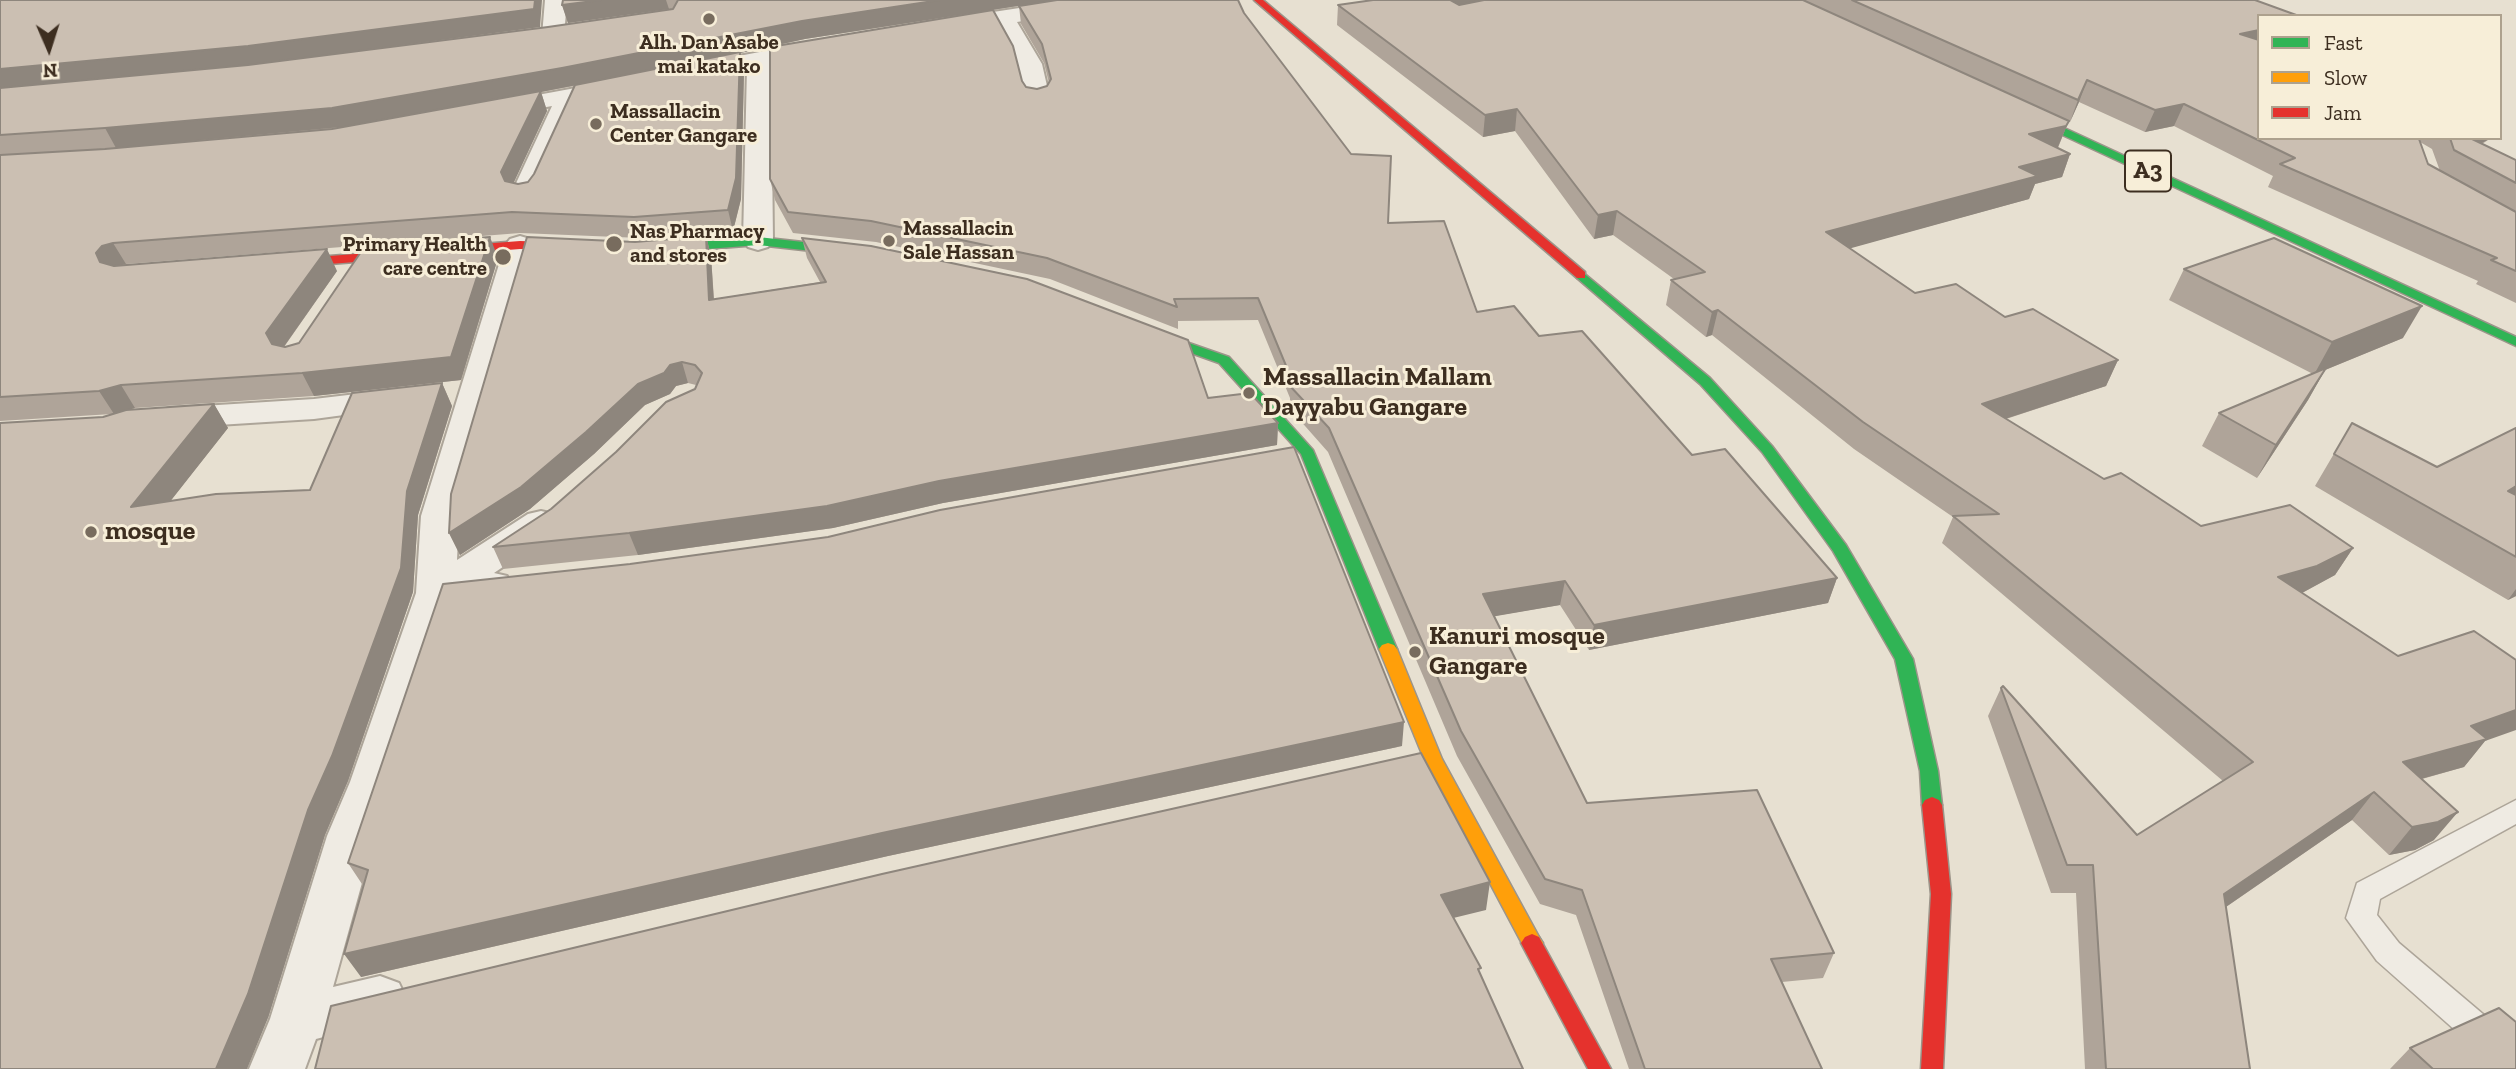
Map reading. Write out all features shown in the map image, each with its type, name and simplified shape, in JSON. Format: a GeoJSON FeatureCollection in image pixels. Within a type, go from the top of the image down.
{"type":"FeatureCollection","features":[{"type":"Feature","properties":{"kind":"main road"},"geometry":{"type":"LineString","coordinates":[[1259,0],[1705,381],[1767,449],[1840,549],[1904,659],[1929,771],[1941,894],[1932,1069]]}},
{"type":"Feature","properties":{"kind":"main road","name":"A3"},"geometry":{"type":"LineString","coordinates":[[2329,237],[2007,99],[2516,342]]}},
{"type":"Feature","properties":{"kind":"main road"},"geometry":{"type":"LineString","coordinates":[[640,250],[758,241],[875,254]]}},
{"type":"Feature","properties":{"kind":"main road"},"geometry":{"type":"LineString","coordinates":[[258,265],[520,245],[600,248]]}},
{"type":"Feature","properties":{"kind":"main road"},"geometry":{"type":"LineString","coordinates":[[1118,322],[1224,360],[1308,453],[1413,764],[1600,1069]]}},
{"type":"Feature","properties":{"kind":"street"},"geometry":{"type":"LineString","coordinates":[[553,36],[556,0]]}},
{"type":"Feature","properties":{"kind":"street"},"geometry":{"type":"LineString","coordinates":[[924,30],[1003,16],[1041,5],[1114,0]]}},
{"type":"Feature","properties":{"kind":"street"},"geometry":{"type":"LineString","coordinates":[[1003,16],[1030,64],[1038,99]]}},
{"type":"Feature","properties":{"kind":"street"},"geometry":{"type":"LineString","coordinates":[[527,39],[579,32]]}},
{"type":"Feature","properties":{"kind":"street"},"geometry":{"type":"LineString","coordinates":[[672,76],[845,43]]}},
{"type":"Feature","properties":{"kind":"street"},"geometry":{"type":"LineString","coordinates":[[758,241],[759,59]]}},
{"type":"Feature","properties":{"kind":"street"},"geometry":{"type":"LineString","coordinates":[[475,114],[647,81]]}},
{"type":"Feature","properties":{"kind":"street"},"geometry":{"type":"LineString","coordinates":[[525,194],[569,97]]}},
{"type":"Feature","properties":{"kind":"street"},"geometry":{"type":"LineString","coordinates":[[277,1069],[298,1020],[351,836],[373,782],[436,593],[440,516],[520,245]]}},
{"type":"Feature","properties":{"kind":"street"},"geometry":{"type":"LineString","coordinates":[[342,289],[364,257]]}},
{"type":"Feature","properties":{"kind":"street"},"geometry":{"type":"LineString","coordinates":[[135,421],[314,409],[478,390]]}},
{"type":"Feature","properties":{"kind":"street"},"geometry":{"type":"LineString","coordinates":[[1268,460],[1308,453]]}},
{"type":"Feature","properties":{"kind":"street"},"geometry":{"type":"LineString","coordinates":[[436,593],[545,520],[573,496]]}},
{"type":"Feature","properties":{"kind":"street"},"geometry":{"type":"LineString","coordinates":[[436,593],[529,581]]}},
{"type":"Feature","properties":{"kind":"street"},"geometry":{"type":"LineString","coordinates":[[298,1020],[419,991]]}},
{"type":"Feature","properties":{"kind":"lane"},"geometry":{"type":"LineString","coordinates":[[2516,811],[2367,892],[2361,918],[2388,951],[2516,1063]]}},
{"type":"Feature","properties":{"kind":"building"},"geometry":{"type":"Polygon","coordinates":[[[0,0],[535,0],[534,9],[248,46],[0,69],[0,0]]]}},
{"type":"Feature","properties":{"kind":"building"},"geometry":{"type":"Polygon","coordinates":[[[563,0],[601,0],[562,5],[563,0]]]}},
{"type":"Feature","properties":{"kind":"building"},"geometry":{"type":"Polygon","coordinates":[[[678,0],[940,0],[802,21],[562,68],[332,108],[0,135],[0,88],[248,65],[548,27],[673,9],[678,0]]]}},
{"type":"Feature","properties":{"kind":"building"},"geometry":{"type":"Polygon","coordinates":[[[1057,0],[1238,0],[1244,13],[1351,154],[1391,156],[1388,223],[1444,221],[1477,312],[1514,306],[1539,336],[1582,331],[1692,455],[1725,449],[1837,578],[1594,625],[1565,581],[1483,594],[1587,803],[1757,790],[1834,953],[1771,959],[1822,1069],[1645,1069],[1582,890],[1545,879],[1461,731],[1329,428],[1290,386],[1294,385],[1258,298],[1174,299],[1177,307],[1047,258],[871,221],[788,212],[770,179],[770,47],[993,10],[1013,46],[1022,81],[1026,87],[1037,89],[1047,86],[1051,79],[1042,44],[1019,6],[1057,0]]]}},
{"type":"Feature","properties":{"kind":"building"},"geometry":{"type":"Polygon","coordinates":[[[1373,0],[1450,0],[1459,5],[1484,0],[1803,0],[2069,121],[2066,126],[2029,134],[2070,154],[2019,167],[2038,176],[1826,232],[1915,293],[1956,284],[2005,317],[2033,309],[2118,360],[1982,404],[2104,479],[2121,473],[2201,526],[2290,505],[2353,548],[2317,566],[2278,577],[2398,656],[2474,631],[2516,660],[2516,710],[2471,726],[2487,739],[2403,762],[2458,812],[2438,822],[2412,827],[2374,792],[2224,894],[2250,1069],[2106,1069],[2093,865],[2067,865],[2001,688],[2003,686],[2137,835],[2253,762],[1953,516],[1999,514],[1863,422],[1718,310],[1712,312],[1671,280],[1705,272],[1617,211],[1598,215],[1517,109],[1485,115],[1338,5],[1373,0]]]}},
{"type":"Feature","properties":{"kind":"building"},"geometry":{"type":"Polygon","coordinates":[[[1852,0],[2255,0],[2294,14],[2257,14],[2257,30],[2240,34],[2257,39],[2257,140],[2184,104],[2155,110],[2087,80],[2078,100],[1852,0]]]}},
{"type":"Feature","properties":{"kind":"building"},"geometry":{"type":"Polygon","coordinates":[[[740,52],[736,178],[728,210],[634,217],[512,212],[113,243],[102,246],[96,253],[100,262],[114,266],[327,249],[266,333],[272,344],[285,347],[299,343],[365,246],[490,237],[451,357],[302,373],[121,385],[99,391],[0,397],[0,155],[105,149],[332,129],[541,91],[501,172],[505,181],[518,184],[528,182],[534,174],[575,85],[740,52]]]}},
{"type":"Feature","properties":{"kind":"building"},"geometry":{"type":"Polygon","coordinates":[[[2258,140],[2419,140],[2428,164],[2516,212],[2516,271],[2491,260],[2497,258],[2280,164],[2295,158],[2258,140]]]}},
{"type":"Feature","properties":{"kind":"building"},"geometry":{"type":"Polygon","coordinates":[[[2451,140],[2474,140],[2516,160],[2516,183],[2454,150],[2451,140]]]}},
{"type":"Feature","properties":{"kind":"building"},"geometry":{"type":"Polygon","coordinates":[[[706,236],[709,300],[826,282],[802,238],[871,246],[1027,279],[1188,340],[1208,398],[1250,393],[1278,423],[939,481],[827,506],[629,533],[493,547],[551,509],[616,452],[666,402],[695,389],[702,373],[695,365],[682,362],[670,365],[664,373],[638,384],[521,487],[449,533],[451,494],[527,237],[635,242],[706,236]]]}},
{"type":"Feature","properties":{"kind":"building"},"geometry":{"type":"Polygon","coordinates":[[[2274,238],[2422,306],[2332,342],[2184,269],[2274,238]]]}},
{"type":"Feature","properties":{"kind":"building"},"geometry":{"type":"Polygon","coordinates":[[[2326,368],[2276,445],[2219,413],[2326,368]]]}},
{"type":"Feature","properties":{"kind":"building"},"geometry":{"type":"Polygon","coordinates":[[[442,383],[407,491],[401,568],[332,756],[308,810],[248,994],[216,1069],[0,1069],[0,423],[103,417],[126,410],[214,404],[131,507],[216,494],[310,490],[352,393],[442,383]]]}},
{"type":"Feature","properties":{"kind":"building"},"geometry":{"type":"Polygon","coordinates":[[[2352,423],[2437,467],[2516,428],[2516,486],[2508,491],[2516,495],[2516,557],[2334,454],[2352,423]]]}},
{"type":"Feature","properties":{"kind":"building"},"geometry":{"type":"Polygon","coordinates":[[[1294,447],[1404,722],[882,833],[344,954],[368,870],[348,863],[443,584],[630,564],[828,537],[940,510],[1294,447]]]}},
{"type":"Feature","properties":{"kind":"building"},"geometry":{"type":"Polygon","coordinates":[[[1421,753],[1490,882],[1441,895],[1481,968],[1478,969],[1523,1069],[315,1069],[331,1006],[882,874],[1421,753]]]}},
{"type":"Feature","properties":{"kind":"building"},"geometry":{"type":"Polygon","coordinates":[[[2499,1008],[2516,1022],[2516,1069],[2433,1069],[2410,1048],[2499,1008]]]}},
{"type":"Feature","properties":{"kind":"traffic: fast"},"geometry":{"type":"LineString","coordinates":[[2017,110],[2516,342]]}},
{"type":"Feature","properties":{"kind":"traffic: fast"},"geometry":{"type":"LineString","coordinates":[[656,249],[758,241],[857,252]]}},
{"type":"Feature","properties":{"kind":"traffic: fast"},"geometry":{"type":"LineString","coordinates":[[1581,275],[1705,381],[1767,449],[1840,549],[1904,659],[1929,771],[1932,805]]}},
{"type":"Feature","properties":{"kind":"traffic: fast"},"geometry":{"type":"LineString","coordinates":[[1140,330],[1224,360],[1308,453],[1388,649]]}},
{"type":"Feature","properties":{"kind":"traffic: slow"},"geometry":{"type":"LineString","coordinates":[[1388,649],[1433,759],[1532,943]]}},
{"type":"Feature","properties":{"kind":"traffic: jam"},"geometry":{"type":"LineString","coordinates":[[1258,0],[1581,275]]}},
{"type":"Feature","properties":{"kind":"traffic: jam"},"geometry":{"type":"LineString","coordinates":[[279,264],[520,245],[578,247]]}},
{"type":"Feature","properties":{"kind":"traffic: jam"},"geometry":{"type":"LineString","coordinates":[[1932,805],[1941,894],[1932,1069]]}},
{"type":"Feature","properties":{"kind":"traffic: jam"},"geometry":{"type":"LineString","coordinates":[[1532,943],[1600,1069]]}},
{"type":"Feature","properties":{"kind":"place","name":"Alh. Dan Asabe mai katako"},"geometry":{"type":"Point","coordinates":[709,19]}},
{"type":"Feature","properties":{"kind":"place","name":"Massallacin Center Gangare"},"geometry":{"type":"Point","coordinates":[596,124]}},
{"type":"Feature","properties":{"kind":"place","name":"Massallacin Sale Hassan"},"geometry":{"type":"Point","coordinates":[889,241]}},
{"type":"Feature","properties":{"kind":"place","name":"Nas Pharmacy and stores"},"geometry":{"type":"Point","coordinates":[614,244]}},
{"type":"Feature","properties":{"kind":"place","name":"Primary Health care centre"},"geometry":{"type":"Point","coordinates":[503,257]}},
{"type":"Feature","properties":{"kind":"place","name":"Massallacin Mallam Dayyabu Gangare"},"geometry":{"type":"Point","coordinates":[1249,393]}},
{"type":"Feature","properties":{"kind":"place","name":"mosque"},"geometry":{"type":"Point","coordinates":[91,532]}},
{"type":"Feature","properties":{"kind":"place","name":"Kanuri mosque Gangare"},"geometry":{"type":"Point","coordinates":[1415,652]}}]}
